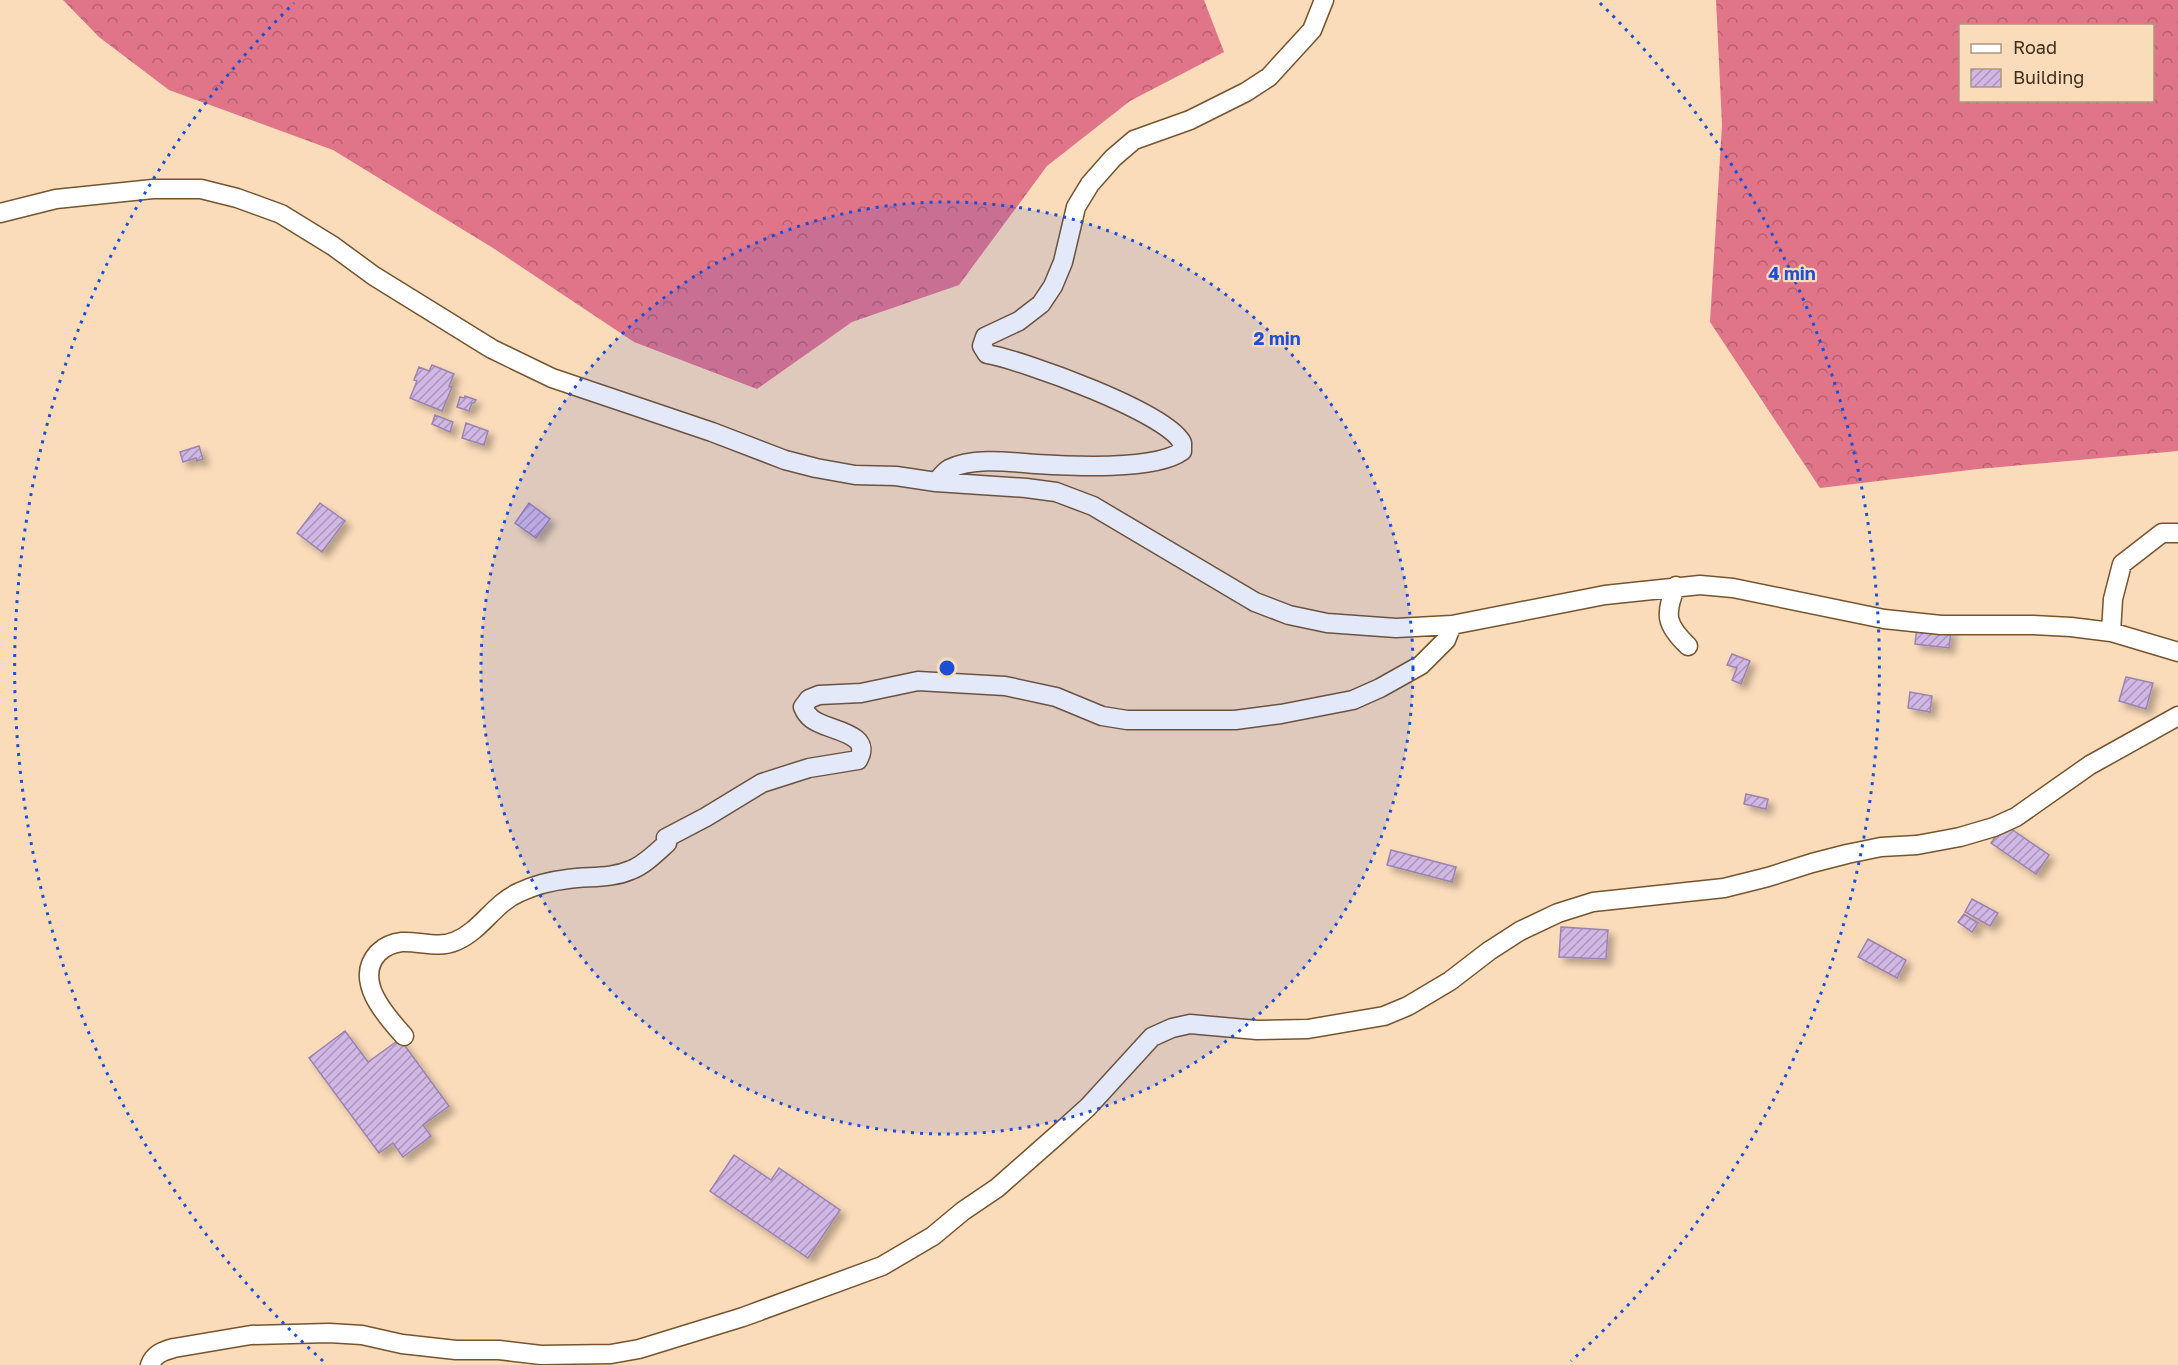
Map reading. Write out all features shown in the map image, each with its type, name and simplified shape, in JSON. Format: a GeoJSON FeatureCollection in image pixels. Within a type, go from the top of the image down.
{"type":"FeatureCollection","features":[{"type":"Feature","properties":{"kind":"street"},"geometry":{"type":"LineString","coordinates":[[936,482],[946,471],[957,466],[984,462],[1118,465],[1173,457],[1182,451],[1182,443],[1174,431],[1128,405],[1009,358],[987,354],[982,346],[985,337],[1019,321],[1041,304],[1053,286],[1063,262],[1076,207],[1090,184],[1113,158],[1134,140],[1190,120],[1246,92],[1269,77],[1312,30],[1324,0]]}},
{"type":"Feature","properties":{"kind":"street"},"geometry":{"type":"LineString","coordinates":[[0,213],[56,199],[153,189],[201,189],[237,198],[281,214],[333,246],[374,276],[492,349],[552,378],[694,426],[785,460],[816,468],[855,475],[897,476],[936,482],[1056,492],[1093,506],[1255,603],[1289,615],[1328,623],[1396,628],[1452,625],[1557,603],[1676,586],[1700,585],[1733,588],[1875,617],[1941,625],[2052,626],[2111,632],[2178,652]]}},
{"type":"Feature","properties":{"kind":"street"},"geometry":{"type":"LineString","coordinates":[[2111,632],[2113,598],[2122,564],[2162,533],[2178,532]]}},
{"type":"Feature","properties":{"kind":"street"},"geometry":{"type":"LineString","coordinates":[[1676,586],[1669,603],[1668,620],[1676,634],[1688,646]]}},
{"type":"Feature","properties":{"kind":"street"},"geometry":{"type":"LineString","coordinates":[[404,1036],[384,1012],[370,985],[370,972],[374,957],[383,948],[402,942],[440,945],[454,942],[480,926],[500,904],[511,896],[536,885],[568,879],[602,878],[632,870],[667,843],[666,838],[762,783],[809,768],[858,760],[862,749],[861,743],[855,737],[812,719],[803,708],[809,699],[819,695],[861,693],[918,681],[1005,686],[1056,697],[1102,716],[1126,720],[1235,720],[1314,709],[1353,700],[1421,665],[1446,640],[1452,625]]}},
{"type":"Feature","properties":{"kind":"street"},"geometry":{"type":"LineString","coordinates":[[150,1365],[152,1359],[162,1351],[174,1348],[251,1335],[280,1334],[362,1335],[402,1344],[456,1350],[499,1350],[541,1355],[611,1354],[639,1349],[743,1317],[882,1266],[933,1236],[963,1211],[997,1188],[1088,1107],[1152,1037],[1172,1028],[1190,1024],[1257,1030],[1308,1029],[1384,1016],[1450,981],[1520,931],[1558,912],[1593,902],[1724,888],[1768,878],[1848,854],[1881,847],[1960,837],[1994,827],[2016,817],[2090,765],[2178,716]]}},
{"type":"Feature","properties":{"kind":"green space"},"geometry":{"type":"Polygon","coordinates":[[[63,0],[1204,0],[1224,52],[1130,101],[1047,166],[959,285],[852,322],[757,389],[634,342],[493,248],[333,150],[169,90],[99,37],[63,0]]]}},
{"type":"Feature","properties":{"kind":"green space"},"geometry":{"type":"Polygon","coordinates":[[[1716,0],[2178,0],[2178,451],[1978,469],[1820,488],[1710,322],[1722,125],[1716,0]]]}},
{"type":"Feature","properties":{"kind":"building"},"geometry":{"type":"Polygon","coordinates":[[[432,365],[454,374],[449,386],[452,387],[442,411],[410,398],[417,381],[414,380],[419,367],[429,371],[432,365]]]}},
{"type":"Feature","properties":{"kind":"building"},"geometry":{"type":"Polygon","coordinates":[[[465,396],[476,400],[469,411],[457,407],[460,397],[465,396]]]}},
{"type":"Feature","properties":{"kind":"building"},"geometry":{"type":"Polygon","coordinates":[[[435,415],[453,422],[450,432],[432,424],[435,415]]]}},
{"type":"Feature","properties":{"kind":"building"},"geometry":{"type":"Polygon","coordinates":[[[466,423],[488,431],[484,445],[462,438],[466,423]]]}},
{"type":"Feature","properties":{"kind":"building"},"geometry":{"type":"Polygon","coordinates":[[[199,446],[203,459],[197,461],[196,458],[183,462],[180,452],[199,446]]]}},
{"type":"Feature","properties":{"kind":"building"},"geometry":{"type":"Polygon","coordinates":[[[320,503],[345,521],[322,552],[297,533],[320,503]]]}},
{"type":"Feature","properties":{"kind":"building"},"geometry":{"type":"Polygon","coordinates":[[[529,503],[550,519],[536,538],[515,523],[529,503]]]}},
{"type":"Feature","properties":{"kind":"building"},"geometry":{"type":"Polygon","coordinates":[[[1917,626],[1951,630],[1949,648],[1915,644],[1917,626]]]}},
{"type":"Feature","properties":{"kind":"building"},"geometry":{"type":"Polygon","coordinates":[[[1732,654],[1750,661],[1741,684],[1732,680],[1737,668],[1727,665],[1732,654]]]}},
{"type":"Feature","properties":{"kind":"building"},"geometry":{"type":"Polygon","coordinates":[[[2126,677],[2153,683],[2146,709],[2119,701],[2126,677]]]}},
{"type":"Feature","properties":{"kind":"building"},"geometry":{"type":"Polygon","coordinates":[[[1910,692],[1932,696],[1930,712],[1908,708],[1910,692]]]}},
{"type":"Feature","properties":{"kind":"building"},"geometry":{"type":"Polygon","coordinates":[[[1746,794],[1768,799],[1766,809],[1744,804],[1746,794]]]}},
{"type":"Feature","properties":{"kind":"building"},"geometry":{"type":"Polygon","coordinates":[[[2004,824],[2049,855],[2036,874],[1991,843],[2004,824]]]}},
{"type":"Feature","properties":{"kind":"building"},"geometry":{"type":"Polygon","coordinates":[[[1391,850],[1456,867],[1452,882],[1387,865],[1391,850]]]}},
{"type":"Feature","properties":{"kind":"building"},"geometry":{"type":"Polygon","coordinates":[[[1972,899],[1998,913],[1990,926],[1965,912],[1972,899]]]}},
{"type":"Feature","properties":{"kind":"building"},"geometry":{"type":"Polygon","coordinates":[[[1964,914],[1978,923],[1972,932],[1958,922],[1964,914]]]}},
{"type":"Feature","properties":{"kind":"building"},"geometry":{"type":"Polygon","coordinates":[[[1561,927],[1608,930],[1606,959],[1559,957],[1561,927]]]}},
{"type":"Feature","properties":{"kind":"building"},"geometry":{"type":"Polygon","coordinates":[[[1868,939],[1906,960],[1897,978],[1858,957],[1868,939]]]}},
{"type":"Feature","properties":{"kind":"building"},"geometry":{"type":"Polygon","coordinates":[[[345,1031],[368,1062],[400,1039],[449,1106],[423,1125],[431,1136],[403,1157],[393,1143],[379,1153],[309,1058],[345,1031]]]}},
{"type":"Feature","properties":{"kind":"building"},"geometry":{"type":"Polygon","coordinates":[[[734,1155],[771,1180],[779,1168],[840,1210],[808,1258],[710,1191],[734,1155]]]}}]}
